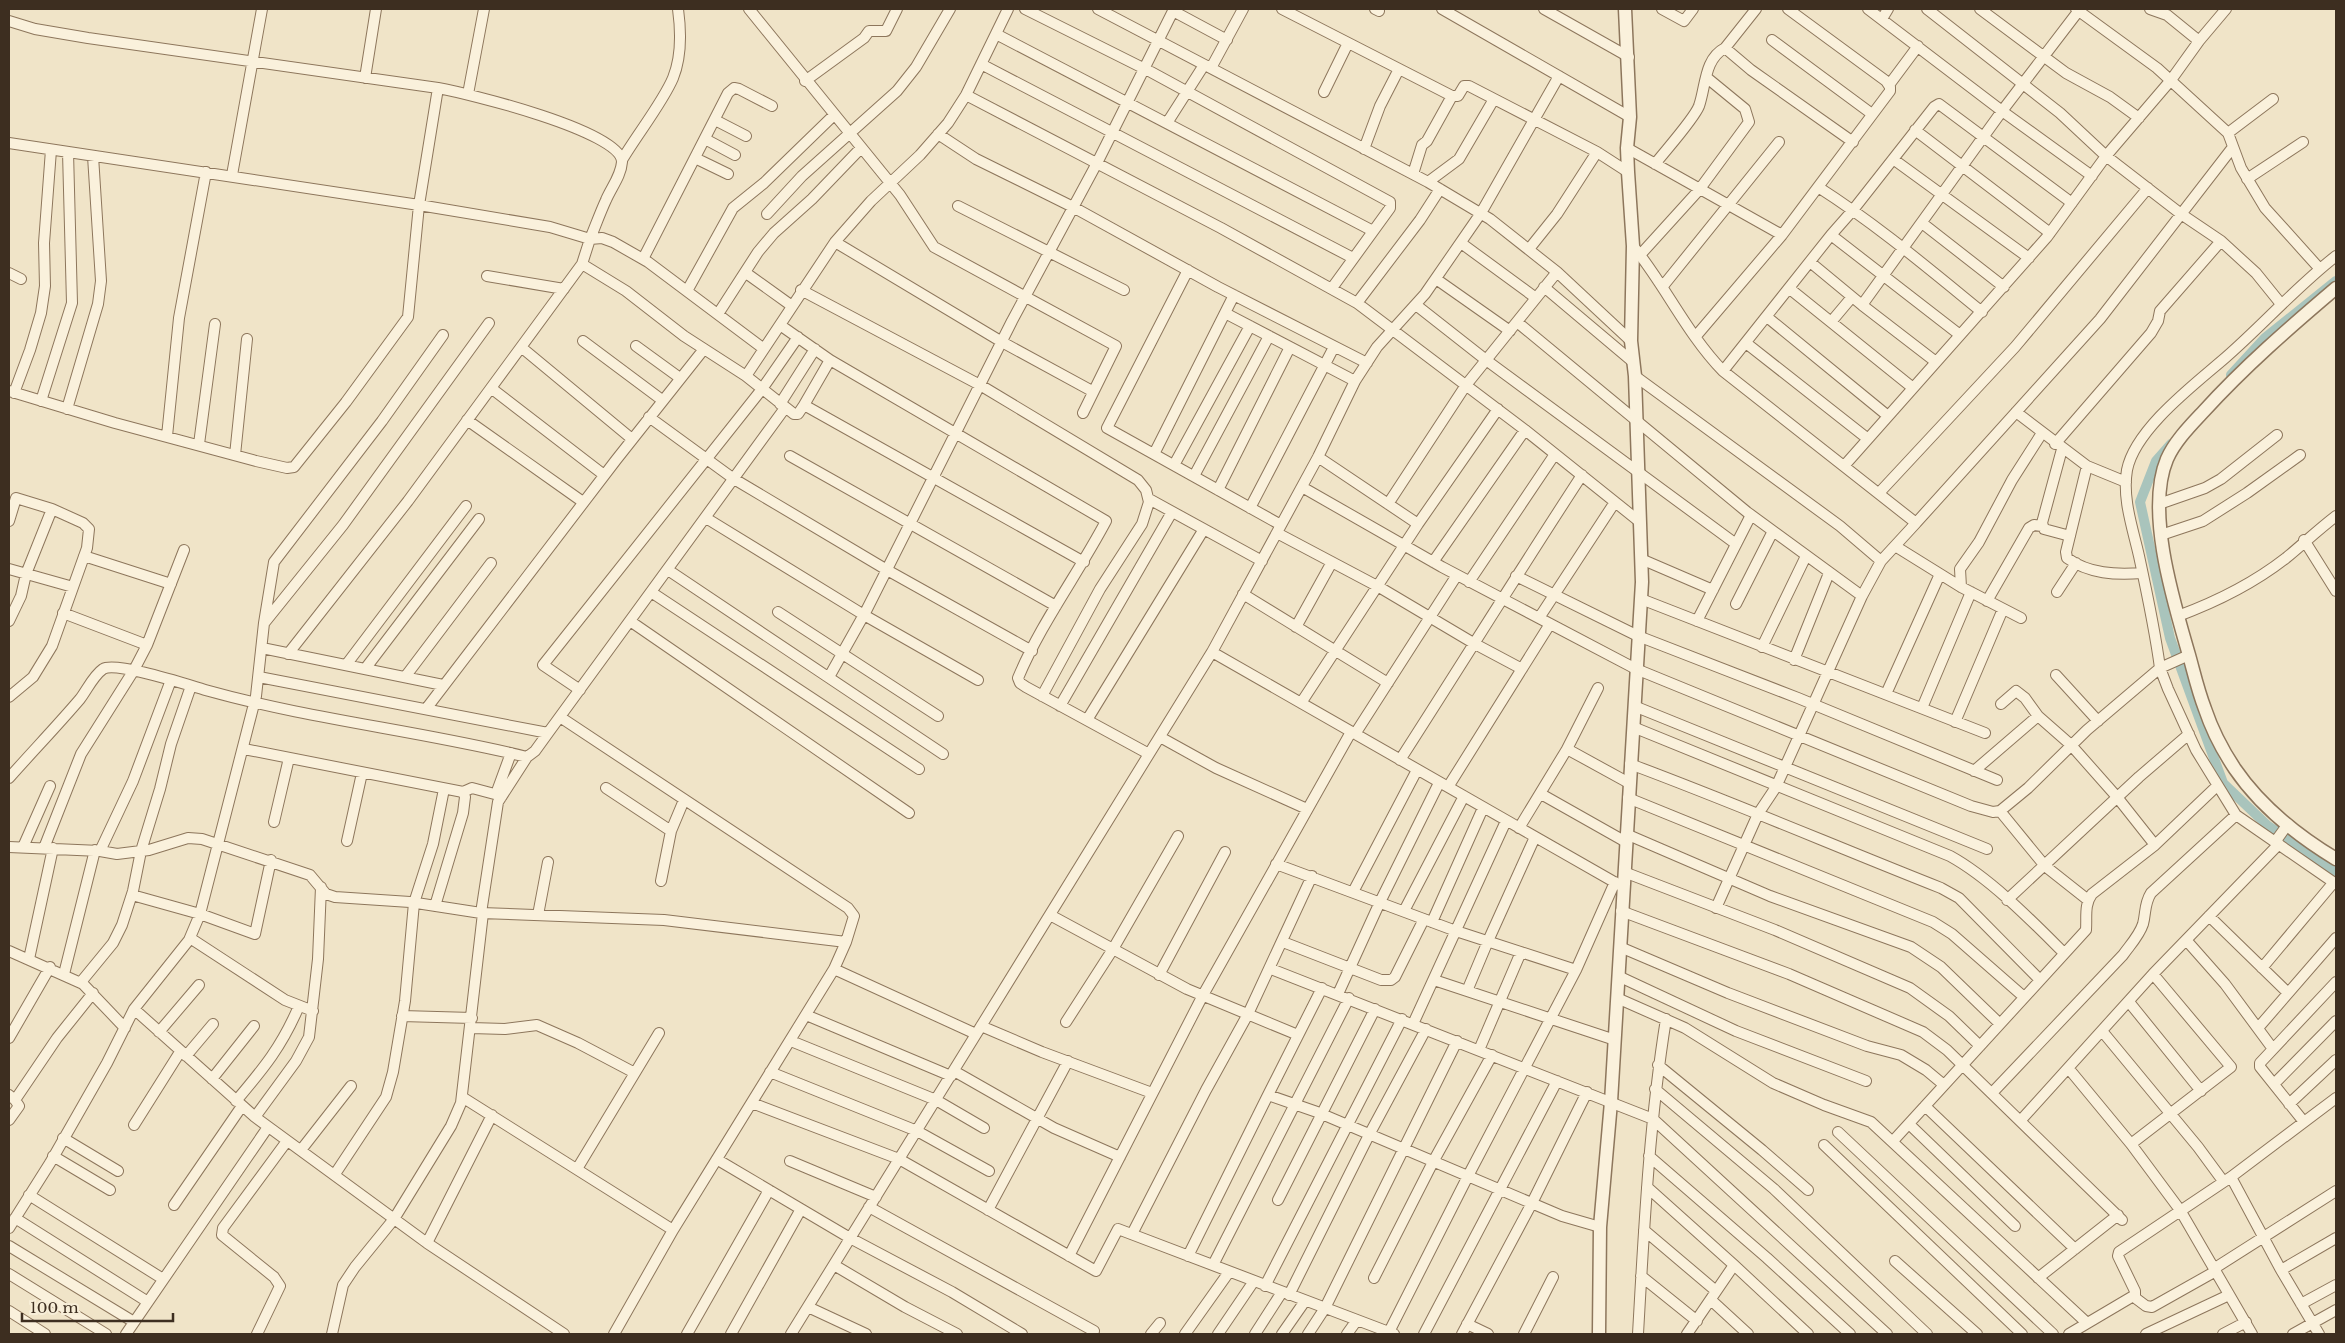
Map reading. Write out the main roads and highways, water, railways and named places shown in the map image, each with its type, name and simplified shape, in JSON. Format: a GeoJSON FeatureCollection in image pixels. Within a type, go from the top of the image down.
{"type":"FeatureCollection","features":[{"type":"Feature","properties":{"kind":"waterway"},"geometry":{"type":"LineString","coordinates":[[2231,375],[2265,338],[2336,281]]}},
{"type":"Feature","properties":{"kind":"waterway"},"geometry":{"type":"LineString","coordinates":[[2171,444],[2156,461],[2140,502],[2170,638],[2223,783],[2268,826],[2336,871]]}}]}
